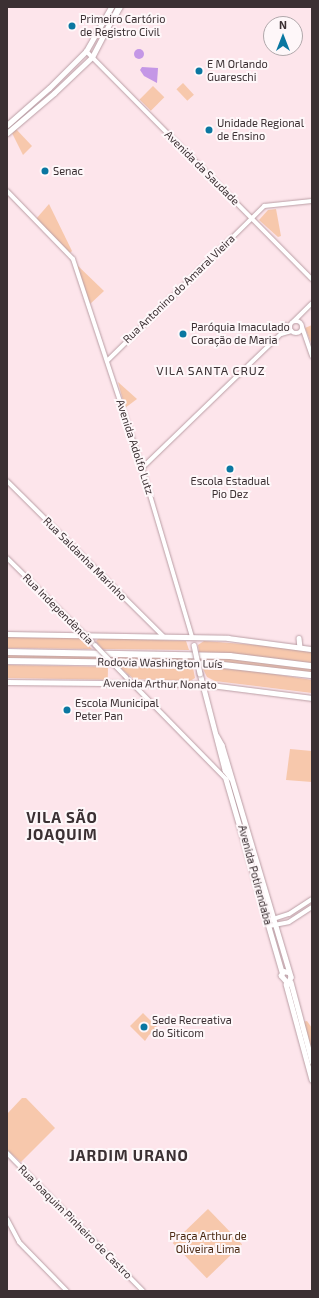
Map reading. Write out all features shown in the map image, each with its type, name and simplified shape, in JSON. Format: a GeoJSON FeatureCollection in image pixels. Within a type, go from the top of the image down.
{"type":"FeatureCollection","features":[{"type":"Feature","properties":{"kind":"highway","name":"Rodovia Washington Luís"},"geometry":{"type":"LineString","coordinates":[[7,652],[230,656],[312,666]]}},
{"type":"Feature","properties":{"kind":"highway","name":"Rodovia Washington Luís"},"geometry":{"type":"LineString","coordinates":[[7,661],[215,664],[312,675]]}},
{"type":"Feature","properties":{"kind":"main road"},"geometry":{"type":"LineString","coordinates":[[7,125],[49,88],[86,51],[110,7]]}},
{"type":"Feature","properties":{"kind":"main road"},"geometry":{"type":"LineString","coordinates":[[7,134],[92,57],[120,7]]}},
{"type":"Feature","properties":{"kind":"main road"},"geometry":{"type":"LineString","coordinates":[[7,634],[192,637],[269,642],[312,649]]}},
{"type":"Feature","properties":{"kind":"main road","name":"Avenida Potirendaba"},"geometry":{"type":"LineString","coordinates":[[192,637],[225,770],[232,779],[271,923],[282,972],[282,979],[286,984]]}},
{"type":"Feature","properties":{"kind":"main road"},"geometry":{"type":"LineString","coordinates":[[299,638],[300,647]]}},
{"type":"Feature","properties":{"kind":"main road","name":"Avenida Arthur Nonato"},"geometry":{"type":"LineString","coordinates":[[7,682],[203,684],[312,698]]}},
{"type":"Feature","properties":{"kind":"main road","name":"Avenida Potirendaba"},"geometry":{"type":"LineString","coordinates":[[226,779],[291,982]]}},
{"type":"Feature","properties":{"kind":"main road"},"geometry":{"type":"LineString","coordinates":[[282,972],[288,972]]}},
{"type":"Feature","properties":{"kind":"main road"},"geometry":{"type":"LineString","coordinates":[[312,1061],[291,982],[286,984],[312,1080]]}},
{"type":"Feature","properties":{"kind":"street","name":"Avenida da Saudade"},"geometry":{"type":"LineString","coordinates":[[86,51],[312,279]]}},
{"type":"Feature","properties":{"kind":"street","name":"Avenida Adolfo Lutz"},"geometry":{"type":"LineString","coordinates":[[7,191],[73,259],[142,468],[192,637]]}},
{"type":"Feature","properties":{"kind":"street","name":"Rua Antonino do Amaral Vieira"},"geometry":{"type":"LineString","coordinates":[[107,360],[266,205],[312,201]]}},
{"type":"Feature","properties":{"kind":"street"},"geometry":{"type":"LineString","coordinates":[[307,344],[294,332],[290,326],[312,303]]}},
{"type":"Feature","properties":{"kind":"street"},"geometry":{"type":"LineString","coordinates":[[304,311],[300,322],[312,356]]}},
{"type":"Feature","properties":{"kind":"street"},"geometry":{"type":"LineString","coordinates":[[294,321],[300,322]]}},
{"type":"Feature","properties":{"kind":"street"},"geometry":{"type":"LineString","coordinates":[[142,468],[281,334],[285,325]]}},
{"type":"Feature","properties":{"kind":"street"},"geometry":{"type":"LineString","coordinates":[[281,334],[294,332],[302,327]]}},
{"type":"Feature","properties":{"kind":"street","name":"Rua Saldanha Marinho"},"geometry":{"type":"LineString","coordinates":[[7,481],[164,637]]}},
{"type":"Feature","properties":{"kind":"street","name":"Rua Independência"},"geometry":{"type":"LineString","coordinates":[[7,558],[95,645],[226,779]]}},
{"type":"Feature","properties":{"kind":"street"},"geometry":{"type":"LineString","coordinates":[[271,923],[289,914],[312,899]]}},
{"type":"Feature","properties":{"kind":"street"},"geometry":{"type":"LineString","coordinates":[[271,923],[289,922],[312,908]]}},
{"type":"Feature","properties":{"kind":"street","name":"Rua Joaquim Pinheiro de Castro"},"geometry":{"type":"LineString","coordinates":[[7,1153],[143,1291]]}},
{"type":"Feature","properties":{"kind":"street"},"geometry":{"type":"LineString","coordinates":[[7,1219],[19,1242],[67,1291]]}},
{"type":"Feature","properties":{"kind":"green space"},"geometry":{"type":"Polygon","coordinates":[[[183,83],[194,95],[187,101],[176,89],[183,83]]]}},
{"type":"Feature","properties":{"kind":"green space"},"geometry":{"type":"Polygon","coordinates":[[[153,86],[164,97],[151,111],[140,99],[153,86]]]}},
{"type":"Feature","properties":{"kind":"green space"},"geometry":{"type":"Polygon","coordinates":[[[16,129],[32,146],[23,155],[12,133],[16,129]]]}},
{"type":"Feature","properties":{"kind":"green space"},"geometry":{"type":"Polygon","coordinates":[[[49,204],[72,251],[69,254],[36,219],[49,204]]]}},
{"type":"Feature","properties":{"kind":"green space"},"geometry":{"type":"Polygon","coordinates":[[[276,209],[281,236],[278,237],[259,220],[268,210],[276,209]]]}},
{"type":"Feature","properties":{"kind":"green space"},"geometry":{"type":"Polygon","coordinates":[[[76,264],[104,291],[89,305],[76,264]]]}},
{"type":"Feature","properties":{"kind":"green space"},"geometry":{"type":"Polygon","coordinates":[[[312,325],[312,345],[305,328],[312,325]]]}},
{"type":"Feature","properties":{"kind":"green space"},"geometry":{"type":"Polygon","coordinates":[[[118,382],[137,399],[125,408],[118,382]]]}},
{"type":"Feature","properties":{"kind":"green space"},"geometry":{"type":"Polygon","coordinates":[[[7,637],[81,638],[92,649],[7,648],[7,637]]]}},
{"type":"Feature","properties":{"kind":"green space"},"geometry":{"type":"Polygon","coordinates":[[[99,638],[186,641],[189,650],[102,649],[96,641],[99,638]]]}},
{"type":"Feature","properties":{"kind":"green space"},"geometry":{"type":"Polygon","coordinates":[[[204,641],[269,646],[312,652],[312,663],[199,652],[198,645],[204,641]]]}},
{"type":"Feature","properties":{"kind":"green space"},"geometry":{"type":"Polygon","coordinates":[[[7,654],[222,658],[312,668],[312,673],[222,663],[7,659],[7,654]]]}},
{"type":"Feature","properties":{"kind":"green space"},"geometry":{"type":"Polygon","coordinates":[[[7,665],[108,667],[108,680],[7,678],[7,665]]]}},
{"type":"Feature","properties":{"kind":"green space"},"geometry":{"type":"Polygon","coordinates":[[[119,667],[193,668],[195,678],[190,681],[134,679],[119,667]]]}},
{"type":"Feature","properties":{"kind":"green space"},"geometry":{"type":"Polygon","coordinates":[[[211,668],[254,671],[312,680],[312,693],[215,681],[207,677],[203,669],[211,668]]]}},
{"type":"Feature","properties":{"kind":"green space"},"geometry":{"type":"Polygon","coordinates":[[[290,749],[312,751],[312,782],[286,780],[290,749]]]}},
{"type":"Feature","properties":{"kind":"green space","name":"Sede Recreativa do Siticom"},"geometry":{"type":"Polygon","coordinates":[[[143,1013],[158,1028],[149,1035],[145,1041],[130,1026],[143,1013]]]}},
{"type":"Feature","properties":{"kind":"green space"},"geometry":{"type":"Polygon","coordinates":[[[307,1021],[312,1028],[312,1058],[303,1022],[307,1021]]]}},
{"type":"Feature","properties":{"kind":"green space"},"geometry":{"type":"Polygon","coordinates":[[[22,1098],[26,1098],[55,1128],[21,1162],[7,1150],[7,1114],[22,1098]]]}},
{"type":"Feature","properties":{"kind":"green space","name":"Praça Arthur de Oliveira Lima"},"geometry":{"type":"Polygon","coordinates":[[[208,1209],[242,1244],[207,1278],[173,1243],[208,1209]]]}},
{"type":"Feature","properties":{"kind":"shaded area"},"geometry":{"type":"Polygon","coordinates":[[[137,49],[141,49],[143,50],[143,58],[137,59],[134,56],[134,52],[137,49]]]}},
{"type":"Feature","properties":{"kind":"shaded area"},"geometry":{"type":"Polygon","coordinates":[[[142,67],[158,68],[157,83],[144,76],[140,70],[142,67]]]}},
{"type":"Feature","properties":{"kind":"place","name":"Primeiro Cartório de Registro Civil"},"geometry":{"type":"Point","coordinates":[72,26]}},
{"type":"Feature","properties":{"kind":"place","name":"E M Orlando Guareschi"},"geometry":{"type":"Point","coordinates":[199,71]}},
{"type":"Feature","properties":{"kind":"place","name":"Unidade Regional de Ensino"},"geometry":{"type":"Point","coordinates":[209,130]}},
{"type":"Feature","properties":{"kind":"place","name":"Senac"},"geometry":{"type":"Point","coordinates":[45,171]}},
{"type":"Feature","properties":{"kind":"place","name":"Paróquia Imaculado Coração de Maria"},"geometry":{"type":"Point","coordinates":[183,334]}},
{"type":"Feature","properties":{"kind":"place","name":"Escola Estadual Pio Dez"},"geometry":{"type":"Point","coordinates":[230,469]}},
{"type":"Feature","properties":{"kind":"place","name":"Escola Municipal Peter Pan"},"geometry":{"type":"Point","coordinates":[67,710]}},
{"type":"Feature","properties":{"kind":"place","name":"Sede Recreativa do Siticom"},"geometry":{"type":"Point","coordinates":[144,1027]}},
{"type":"Feature","properties":{"kind":"district","name":"VILA SANTA CRUZ"},"geometry":{"type":"Point","coordinates":[211,371]}},
{"type":"Feature","properties":{"kind":"district","name":"VILA SÃO JOAQUIM"},"geometry":{"type":"Point","coordinates":[62,826]}},
{"type":"Feature","properties":{"kind":"district","name":"JARDIM URANO"},"geometry":{"type":"Point","coordinates":[129,1156]}}]}
